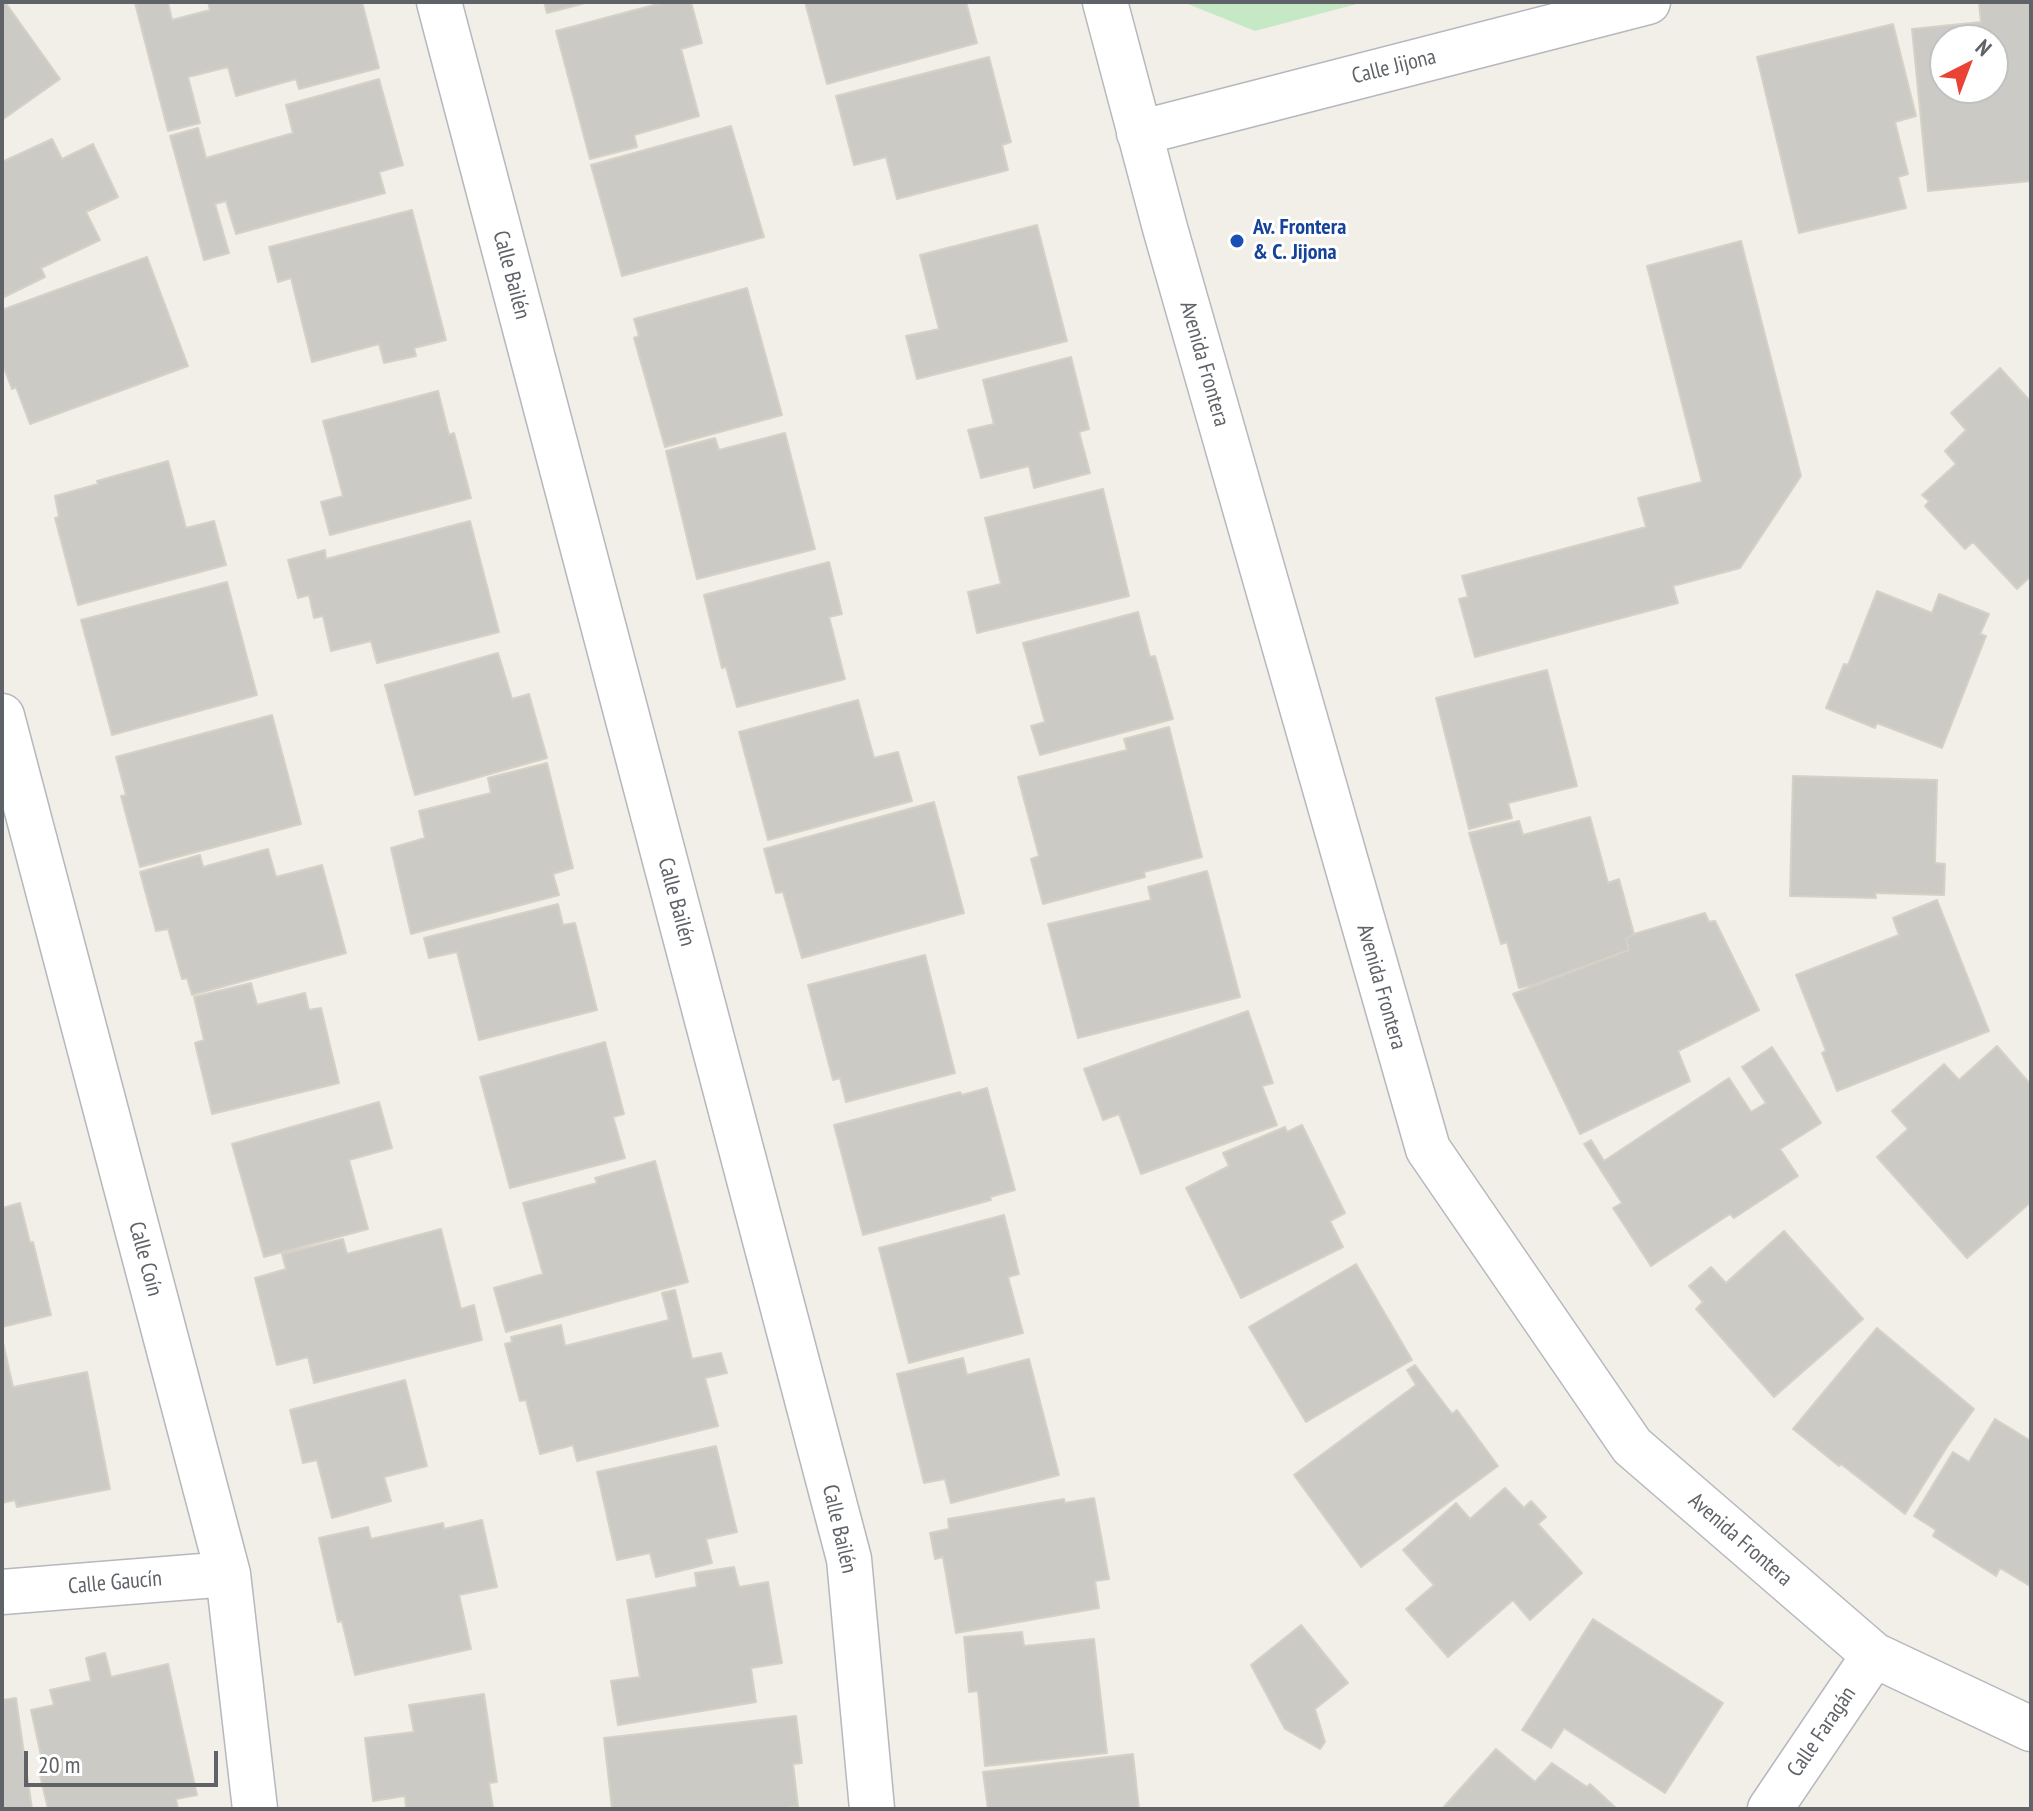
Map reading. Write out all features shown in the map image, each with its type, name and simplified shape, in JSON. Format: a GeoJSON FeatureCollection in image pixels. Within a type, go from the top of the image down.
{"type":"FeatureCollection","features":[{"type":"Feature","properties":{"kind":"street","name":"Calle Bailén"},"geometry":{"type":"LineString","coordinates":[[439,2],[849,1559],[872,1809]]}},
{"type":"Feature","properties":{"kind":"street","name":"Avenida Frontera"},"geometry":{"type":"LineString","coordinates":[[1105,2],[1139,133],[1428,1149],[1632,1446],[1874,1655],[2031,1729]]}},
{"type":"Feature","properties":{"kind":"street","name":"Calle Jijona"},"geometry":{"type":"LineString","coordinates":[[1139,133],[1648,2]]}},
{"type":"Feature","properties":{"kind":"street","name":"Calle Coín"},"geometry":{"type":"LineString","coordinates":[[2,716],[228,1574],[255,1809]]}},
{"type":"Feature","properties":{"kind":"street","name":"Calle Gaucín"},"geometry":{"type":"LineString","coordinates":[[2,1592],[228,1574]]}},
{"type":"Feature","properties":{"kind":"street","name":"Calle Faragán"},"geometry":{"type":"LineString","coordinates":[[1770,1809],[1874,1655]]}},
{"type":"Feature","properties":{"kind":"green space"},"geometry":{"type":"Polygon","coordinates":[[[1187,2],[1364,2],[1255,31],[1187,2]]]}},
{"type":"Feature","properties":{"kind":"building"},"geometry":{"type":"Polygon","coordinates":[[[2,2],[60,79],[2,120],[2,2]]]}},
{"type":"Feature","properties":{"kind":"building"},"geometry":{"type":"Polygon","coordinates":[[[168,2],[172,20],[210,10],[208,2],[362,2],[379,68],[299,89],[296,79],[236,96],[228,67],[188,77],[200,123],[168,131],[135,3],[168,2]]]}},
{"type":"Feature","properties":{"kind":"building"},"geometry":{"type":"Polygon","coordinates":[[[544,2],[589,2],[547,13],[544,2]]]}},
{"type":"Feature","properties":{"kind":"building"},"geometry":{"type":"Polygon","coordinates":[[[665,2],[691,2],[702,43],[681,49],[699,116],[634,135],[637,147],[590,159],[556,31],[665,2]]]}},
{"type":"Feature","properties":{"kind":"building"},"geometry":{"type":"Polygon","coordinates":[[[805,2],[966,2],[977,43],[827,84],[805,2]]]}},
{"type":"Feature","properties":{"kind":"building"},"geometry":{"type":"Polygon","coordinates":[[[2031,2],[2031,181],[1928,191],[1912,29],[1929,27],[1929,104],[2009,104],[2009,24],[1961,24],[1981,22],[1979,3],[2031,2]]]}},
{"type":"Feature","properties":{"kind":"building"},"geometry":{"type":"Polygon","coordinates":[[[1893,24],[1916,116],[1895,122],[1908,174],[1898,177],[1906,208],[1799,233],[1757,57],[1893,24]]]}},
{"type":"Feature","properties":{"kind":"building"},"geometry":{"type":"Polygon","coordinates":[[[989,57],[1011,142],[1002,145],[1008,170],[897,199],[886,157],[854,165],[836,96],[989,57]]]}},
{"type":"Feature","properties":{"kind":"building"},"geometry":{"type":"Polygon","coordinates":[[[379,79],[403,165],[379,172],[385,193],[236,234],[226,201],[215,204],[229,253],[204,260],[170,136],[198,128],[206,158],[293,133],[286,105],[379,79]]]}},
{"type":"Feature","properties":{"kind":"building"},"geometry":{"type":"Polygon","coordinates":[[[731,126],[764,237],[622,276],[591,165],[731,126]]]}},
{"type":"Feature","properties":{"kind":"building"},"geometry":{"type":"Polygon","coordinates":[[[52,139],[62,159],[93,144],[118,197],[86,212],[100,240],[41,268],[45,277],[2,298],[2,162],[52,139]]]}},
{"type":"Feature","properties":{"kind":"building"},"geometry":{"type":"Polygon","coordinates":[[[412,210],[446,340],[414,348],[416,356],[384,363],[379,344],[312,362],[291,278],[278,282],[269,247],[412,210]]]}},
{"type":"Feature","properties":{"kind":"building"},"geometry":{"type":"Polygon","coordinates":[[[1037,225],[1067,341],[917,379],[906,336],[939,329],[920,255],[1037,225]]]}},
{"type":"Feature","properties":{"kind":"building"},"geometry":{"type":"Polygon","coordinates":[[[1741,241],[1801,476],[1740,568],[1673,586],[1678,603],[1475,657],[1459,599],[1468,597],[1462,576],[1646,527],[1638,498],[1702,482],[1647,266],[1741,241]]]}},
{"type":"Feature","properties":{"kind":"building"},"geometry":{"type":"Polygon","coordinates":[[[147,257],[188,366],[30,424],[16,387],[12,389],[2,363],[2,310],[147,257]]]}},
{"type":"Feature","properties":{"kind":"building"},"geometry":{"type":"Polygon","coordinates":[[[747,288],[782,415],[665,447],[634,338],[639,336],[634,319],[747,288]]]}},
{"type":"Feature","properties":{"kind":"building"},"geometry":{"type":"Polygon","coordinates":[[[1071,357],[1089,429],[1079,432],[1090,473],[1034,488],[1029,466],[981,478],[968,430],[994,424],[983,380],[1071,357]]]}},
{"type":"Feature","properties":{"kind":"building"},"geometry":{"type":"Polygon","coordinates":[[[2000,368],[2031,402],[2031,576],[2017,589],[1973,542],[1965,549],[1925,506],[1929,501],[1922,495],[1956,464],[1945,451],[1966,430],[1951,413],[2000,368]]]}},
{"type":"Feature","properties":{"kind":"building"},"geometry":{"type":"Polygon","coordinates":[[[438,391],[449,435],[454,433],[471,498],[330,535],[321,502],[343,496],[323,421],[438,391]]]}},
{"type":"Feature","properties":{"kind":"building"},"geometry":{"type":"Polygon","coordinates":[[[785,433],[815,549],[697,579],[666,451],[715,438],[719,450],[785,433]]]}},
{"type":"Feature","properties":{"kind":"building"},"geometry":{"type":"Polygon","coordinates":[[[168,461],[186,528],[214,521],[226,565],[78,605],[55,518],[59,517],[55,496],[168,461]]]}},
{"type":"Feature","properties":{"kind":"building"},"geometry":{"type":"Polygon","coordinates":[[[1103,489],[1129,596],[977,633],[968,592],[1001,584],[985,518],[1103,489]]]}},
{"type":"Feature","properties":{"kind":"building"},"geometry":{"type":"Polygon","coordinates":[[[470,521],[499,632],[377,663],[371,641],[331,651],[323,616],[314,618],[309,595],[298,598],[288,560],[325,550],[326,559],[470,521]]]}},
{"type":"Feature","properties":{"kind":"building"},"geometry":{"type":"Polygon","coordinates":[[[829,562],[842,614],[829,617],[845,679],[737,707],[726,667],[722,668],[704,595],[829,562]]]}},
{"type":"Feature","properties":{"kind":"building"},"geometry":{"type":"Polygon","coordinates":[[[227,582],[257,695],[112,735],[81,620],[227,582]]]}},
{"type":"Feature","properties":{"kind":"building"},"geometry":{"type":"Polygon","coordinates":[[[1877,591],[1932,613],[1939,594],[1989,614],[1980,634],[1986,636],[1942,748],[1877,723],[1875,728],[1826,708],[1844,664],[1848,665],[1877,591]]]}},
{"type":"Feature","properties":{"kind":"building"},"geometry":{"type":"Polygon","coordinates":[[[1138,612],[1150,657],[1155,656],[1173,719],[1040,755],[1031,726],[1045,722],[1023,643],[1138,612]]]}},
{"type":"Feature","properties":{"kind":"building"},"geometry":{"type":"Polygon","coordinates":[[[498,653],[512,699],[529,694],[547,758],[415,795],[385,685],[498,653]]]}},
{"type":"Feature","properties":{"kind":"building"},"geometry":{"type":"Polygon","coordinates":[[[1547,670],[1577,786],[1508,803],[1512,818],[1469,829],[1436,698],[1547,670]]]}},
{"type":"Feature","properties":{"kind":"building"},"geometry":{"type":"Polygon","coordinates":[[[858,700],[874,758],[898,752],[912,801],[768,840],[739,732],[858,700]]]}},
{"type":"Feature","properties":{"kind":"building"},"geometry":{"type":"Polygon","coordinates":[[[272,715],[301,824],[140,867],[121,796],[126,795],[116,757],[272,715]]]}},
{"type":"Feature","properties":{"kind":"building"},"geometry":{"type":"Polygon","coordinates":[[[1169,727],[1202,857],[1144,872],[1145,877],[1043,904],[1031,859],[1039,856],[1018,777],[1127,750],[1124,739],[1169,727]]]}},
{"type":"Feature","properties":{"kind":"building"},"geometry":{"type":"Polygon","coordinates":[[[547,763],[573,868],[553,874],[559,895],[411,934],[391,848],[425,838],[419,811],[491,793],[488,778],[547,763]]]}},
{"type":"Feature","properties":{"kind":"building"},"geometry":{"type":"Polygon","coordinates":[[[1793,776],[1937,780],[1935,863],[1945,864],[1944,895],[1875,893],[1876,898],[1790,896],[1793,776]]]}},
{"type":"Feature","properties":{"kind":"building"},"geometry":{"type":"Polygon","coordinates":[[[934,802],[964,913],[802,958],[783,892],[776,893],[764,849],[934,802]]]}},
{"type":"Feature","properties":{"kind":"building"},"geometry":{"type":"Polygon","coordinates":[[[1590,817],[1608,883],[1619,879],[1634,934],[1626,939],[1629,950],[1519,988],[1507,942],[1501,944],[1469,833],[1519,821],[1523,835],[1590,817]]]}},
{"type":"Feature","properties":{"kind":"building"},"geometry":{"type":"Polygon","coordinates":[[[268,849],[276,877],[322,865],[346,953],[192,995],[187,978],[182,979],[168,929],[156,931],[140,872],[200,855],[203,867],[268,849]]]}},
{"type":"Feature","properties":{"kind":"building"},"geometry":{"type":"Polygon","coordinates":[[[1207,871],[1240,997],[1078,1038],[1048,924],[1151,900],[1148,887],[1207,871]]]}},
{"type":"Feature","properties":{"kind":"building"},"geometry":{"type":"Polygon","coordinates":[[[1937,900],[1989,1031],[1837,1091],[1822,1053],[1826,1051],[1796,975],[1899,935],[1893,918],[1937,900]]]}},
{"type":"Feature","properties":{"kind":"building"},"geometry":{"type":"Polygon","coordinates":[[[558,904],[563,925],[575,923],[597,1010],[479,1040],[457,952],[429,958],[424,938],[558,904]]]}},
{"type":"Feature","properties":{"kind":"building"},"geometry":{"type":"Polygon","coordinates":[[[1705,913],[1709,922],[1715,921],[1759,1010],[1678,1051],[1690,1081],[1580,1134],[1513,994],[1629,950],[1626,939],[1634,934],[1705,913]]]}},
{"type":"Feature","properties":{"kind":"building"},"geometry":{"type":"Polygon","coordinates":[[[925,955],[955,1073],[846,1102],[840,1078],[833,1080],[808,985],[925,955]]]}},
{"type":"Feature","properties":{"kind":"building"},"geometry":{"type":"Polygon","coordinates":[[[251,983],[257,1005],[305,993],[309,1010],[321,1008],[339,1083],[212,1114],[195,1043],[204,1040],[194,997],[251,983]]]}},
{"type":"Feature","properties":{"kind":"building"},"geometry":{"type":"Polygon","coordinates":[[[1248,1011],[1273,1083],[1262,1086],[1277,1125],[1141,1174],[1119,1114],[1103,1120],[1084,1069],[1248,1011]]]}},
{"type":"Feature","properties":{"kind":"building"},"geometry":{"type":"Polygon","coordinates":[[[605,1042],[624,1114],[613,1117],[625,1158],[510,1188],[480,1077],[605,1042]]]}},
{"type":"Feature","properties":{"kind":"building"},"geometry":{"type":"Polygon","coordinates":[[[1997,1046],[2031,1085],[2031,1202],[1967,1258],[1877,1157],[1908,1129],[1892,1111],[1944,1064],[1959,1080],[1997,1046]]]}},
{"type":"Feature","properties":{"kind":"building"},"geometry":{"type":"Polygon","coordinates":[[[1772,1047],[1821,1123],[1780,1149],[1798,1176],[1734,1218],[1730,1214],[1651,1266],[1613,1208],[1622,1203],[1584,1144],[1591,1140],[1604,1161],[1729,1078],[1751,1112],[1766,1103],[1742,1067],[1772,1047]]]}},
{"type":"Feature","properties":{"kind":"building"},"geometry":{"type":"Polygon","coordinates":[[[987,1088],[1015,1190],[990,1197],[991,1200],[863,1235],[834,1125],[960,1092],[962,1095],[987,1088]]]}},
{"type":"Feature","properties":{"kind":"building"},"geometry":{"type":"Polygon","coordinates":[[[379,1102],[392,1148],[349,1160],[368,1229],[264,1257],[232,1144],[379,1102]]]}},
{"type":"Feature","properties":{"kind":"building"},"geometry":{"type":"Polygon","coordinates":[[[1302,1125],[1345,1213],[1330,1221],[1343,1247],[1241,1298],[1186,1188],[1229,1166],[1223,1153],[1285,1127],[1287,1132],[1302,1125]]]}},
{"type":"Feature","properties":{"kind":"building"},"geometry":{"type":"Polygon","coordinates":[[[655,1161],[688,1282],[506,1332],[494,1288],[543,1274],[523,1203],[597,1183],[595,1178],[655,1161]]]}},
{"type":"Feature","properties":{"kind":"building"},"geometry":{"type":"Polygon","coordinates":[[[20,1203],[51,1315],[2,1327],[2,1208],[20,1203]]]}},
{"type":"Feature","properties":{"kind":"building"},"geometry":{"type":"Polygon","coordinates":[[[1004,1215],[1019,1274],[1008,1277],[1023,1333],[909,1363],[879,1248],[1004,1215]]]}},
{"type":"Feature","properties":{"kind":"building"},"geometry":{"type":"Polygon","coordinates":[[[441,1229],[461,1309],[474,1305],[482,1340],[314,1383],[308,1357],[277,1365],[255,1278],[286,1269],[282,1254],[343,1239],[347,1254],[441,1229]]]}},
{"type":"Feature","properties":{"kind":"building"},"geometry":{"type":"Polygon","coordinates":[[[1784,1231],[1863,1319],[1774,1397],[1696,1309],[1703,1302],[1689,1286],[1711,1267],[1726,1283],[1784,1231]]]}},
{"type":"Feature","properties":{"kind":"building"},"geometry":{"type":"Polygon","coordinates":[[[1356,1264],[1412,1360],[1306,1422],[1249,1327],[1356,1264]]]}},
{"type":"Feature","properties":{"kind":"building"},"geometry":{"type":"Polygon","coordinates":[[[675,1290],[692,1359],[721,1353],[727,1373],[705,1378],[718,1426],[577,1461],[573,1445],[540,1454],[526,1400],[520,1401],[505,1344],[512,1342],[511,1337],[561,1325],[565,1346],[669,1320],[662,1293],[675,1290]]]}},
{"type":"Feature","properties":{"kind":"building"},"geometry":{"type":"Polygon","coordinates":[[[1877,1328],[1974,1409],[1905,1514],[1793,1429],[1877,1328]]]}},
{"type":"Feature","properties":{"kind":"building"},"geometry":{"type":"Polygon","coordinates":[[[2,1338],[13,1387],[87,1372],[110,1489],[17,1507],[15,1500],[2,1503],[2,1338]]]}},
{"type":"Feature","properties":{"kind":"building"},"geometry":{"type":"Polygon","coordinates":[[[963,1358],[967,1375],[1029,1359],[1059,1475],[951,1503],[945,1479],[924,1483],[897,1374],[963,1358]]]}},
{"type":"Feature","properties":{"kind":"building"},"geometry":{"type":"Polygon","coordinates":[[[1415,1365],[1452,1414],[1457,1410],[1498,1466],[1361,1567],[1294,1475],[1416,1385],[1407,1370],[1415,1365]]]}},
{"type":"Feature","properties":{"kind":"building"},"geometry":{"type":"Polygon","coordinates":[[[405,1380],[427,1466],[384,1477],[391,1501],[332,1518],[317,1460],[303,1463],[290,1410],[405,1380]]]}},
{"type":"Feature","properties":{"kind":"building"},"geometry":{"type":"Polygon","coordinates":[[[1995,1419],[2031,1441],[2030,1586],[2000,1568],[1996,1576],[1933,1536],[1936,1530],[1914,1516],[1953,1452],[1969,1462],[1995,1419]]]}},
{"type":"Feature","properties":{"kind":"building"},"geometry":{"type":"Polygon","coordinates":[[[716,1446],[737,1532],[706,1539],[712,1563],[656,1577],[650,1553],[617,1560],[597,1472],[716,1446]]]}},
{"type":"Feature","properties":{"kind":"building"},"geometry":{"type":"Polygon","coordinates":[[[1505,1488],[1524,1508],[1531,1501],[1546,1517],[1538,1524],[1582,1573],[1530,1620],[1513,1600],[1448,1657],[1406,1609],[1434,1585],[1403,1550],[1456,1503],[1470,1519],[1505,1488]]]}},
{"type":"Feature","properties":{"kind":"building"},"geometry":{"type":"Polygon","coordinates":[[[1094,1498],[1109,1579],[1095,1581],[1099,1608],[956,1633],[943,1557],[935,1559],[930,1533],[949,1529],[948,1519],[1064,1499],[1065,1503],[1094,1498]]]}},
{"type":"Feature","properties":{"kind":"building"},"geometry":{"type":"Polygon","coordinates":[[[482,1520],[497,1587],[459,1595],[471,1649],[355,1675],[342,1621],[338,1622],[319,1538],[368,1527],[371,1539],[443,1523],[444,1529],[482,1520]]]}},
{"type":"Feature","properties":{"kind":"building"},"geometry":{"type":"Polygon","coordinates":[[[734,1567],[739,1587],[768,1582],[782,1663],[751,1668],[756,1702],[618,1725],[611,1681],[640,1677],[627,1600],[697,1587],[695,1573],[734,1567]]]}},
{"type":"Feature","properties":{"kind":"building"},"geometry":{"type":"Polygon","coordinates":[[[1593,1619],[1723,1703],[1665,1793],[1564,1728],[1551,1748],[1522,1730],[1593,1619]]]}},
{"type":"Feature","properties":{"kind":"building"},"geometry":{"type":"Polygon","coordinates":[[[1301,1625],[1348,1683],[1315,1709],[1325,1742],[1320,1749],[1285,1729],[1251,1665],[1301,1625]]]}},
{"type":"Feature","properties":{"kind":"building"},"geometry":{"type":"Polygon","coordinates":[[[1022,1632],[1024,1646],[1094,1639],[1107,1753],[985,1766],[978,1691],[969,1692],[964,1637],[1022,1632]]]}},
{"type":"Feature","properties":{"kind":"building"},"geometry":{"type":"Polygon","coordinates":[[[105,1653],[111,1677],[168,1664],[197,1795],[176,1799],[178,1809],[48,1809],[40,1775],[45,1774],[31,1710],[54,1705],[50,1690],[91,1681],[86,1658],[105,1653]]]}},
{"type":"Feature","properties":{"kind":"building"},"geometry":{"type":"Polygon","coordinates":[[[484,1694],[497,1782],[489,1783],[493,1808],[406,1809],[405,1796],[373,1801],[365,1738],[414,1732],[409,1705],[484,1694]]]}},
{"type":"Feature","properties":{"kind":"building"},"geometry":{"type":"Polygon","coordinates":[[[16,1698],[32,1809],[2,1809],[2,1700],[16,1698]]]}},
{"type":"Feature","properties":{"kind":"building"},"geometry":{"type":"Polygon","coordinates":[[[796,1716],[802,1763],[793,1764],[798,1806],[779,1809],[612,1809],[604,1738],[796,1716]]]}},
{"type":"Feature","properties":{"kind":"building"},"geometry":{"type":"Polygon","coordinates":[[[1496,1749],[1535,1782],[1552,1763],[1587,1787],[1590,1784],[1617,1809],[1442,1809],[1496,1749]]]}},
{"type":"Feature","properties":{"kind":"building"},"geometry":{"type":"Polygon","coordinates":[[[1133,1754],[1139,1809],[988,1809],[983,1772],[1133,1754]]]}},
{"type":"Feature","properties":{"kind":"place","name":"Av. Frontera & C. Jijona"},"geometry":{"type":"Point","coordinates":[1237,241]}}]}
